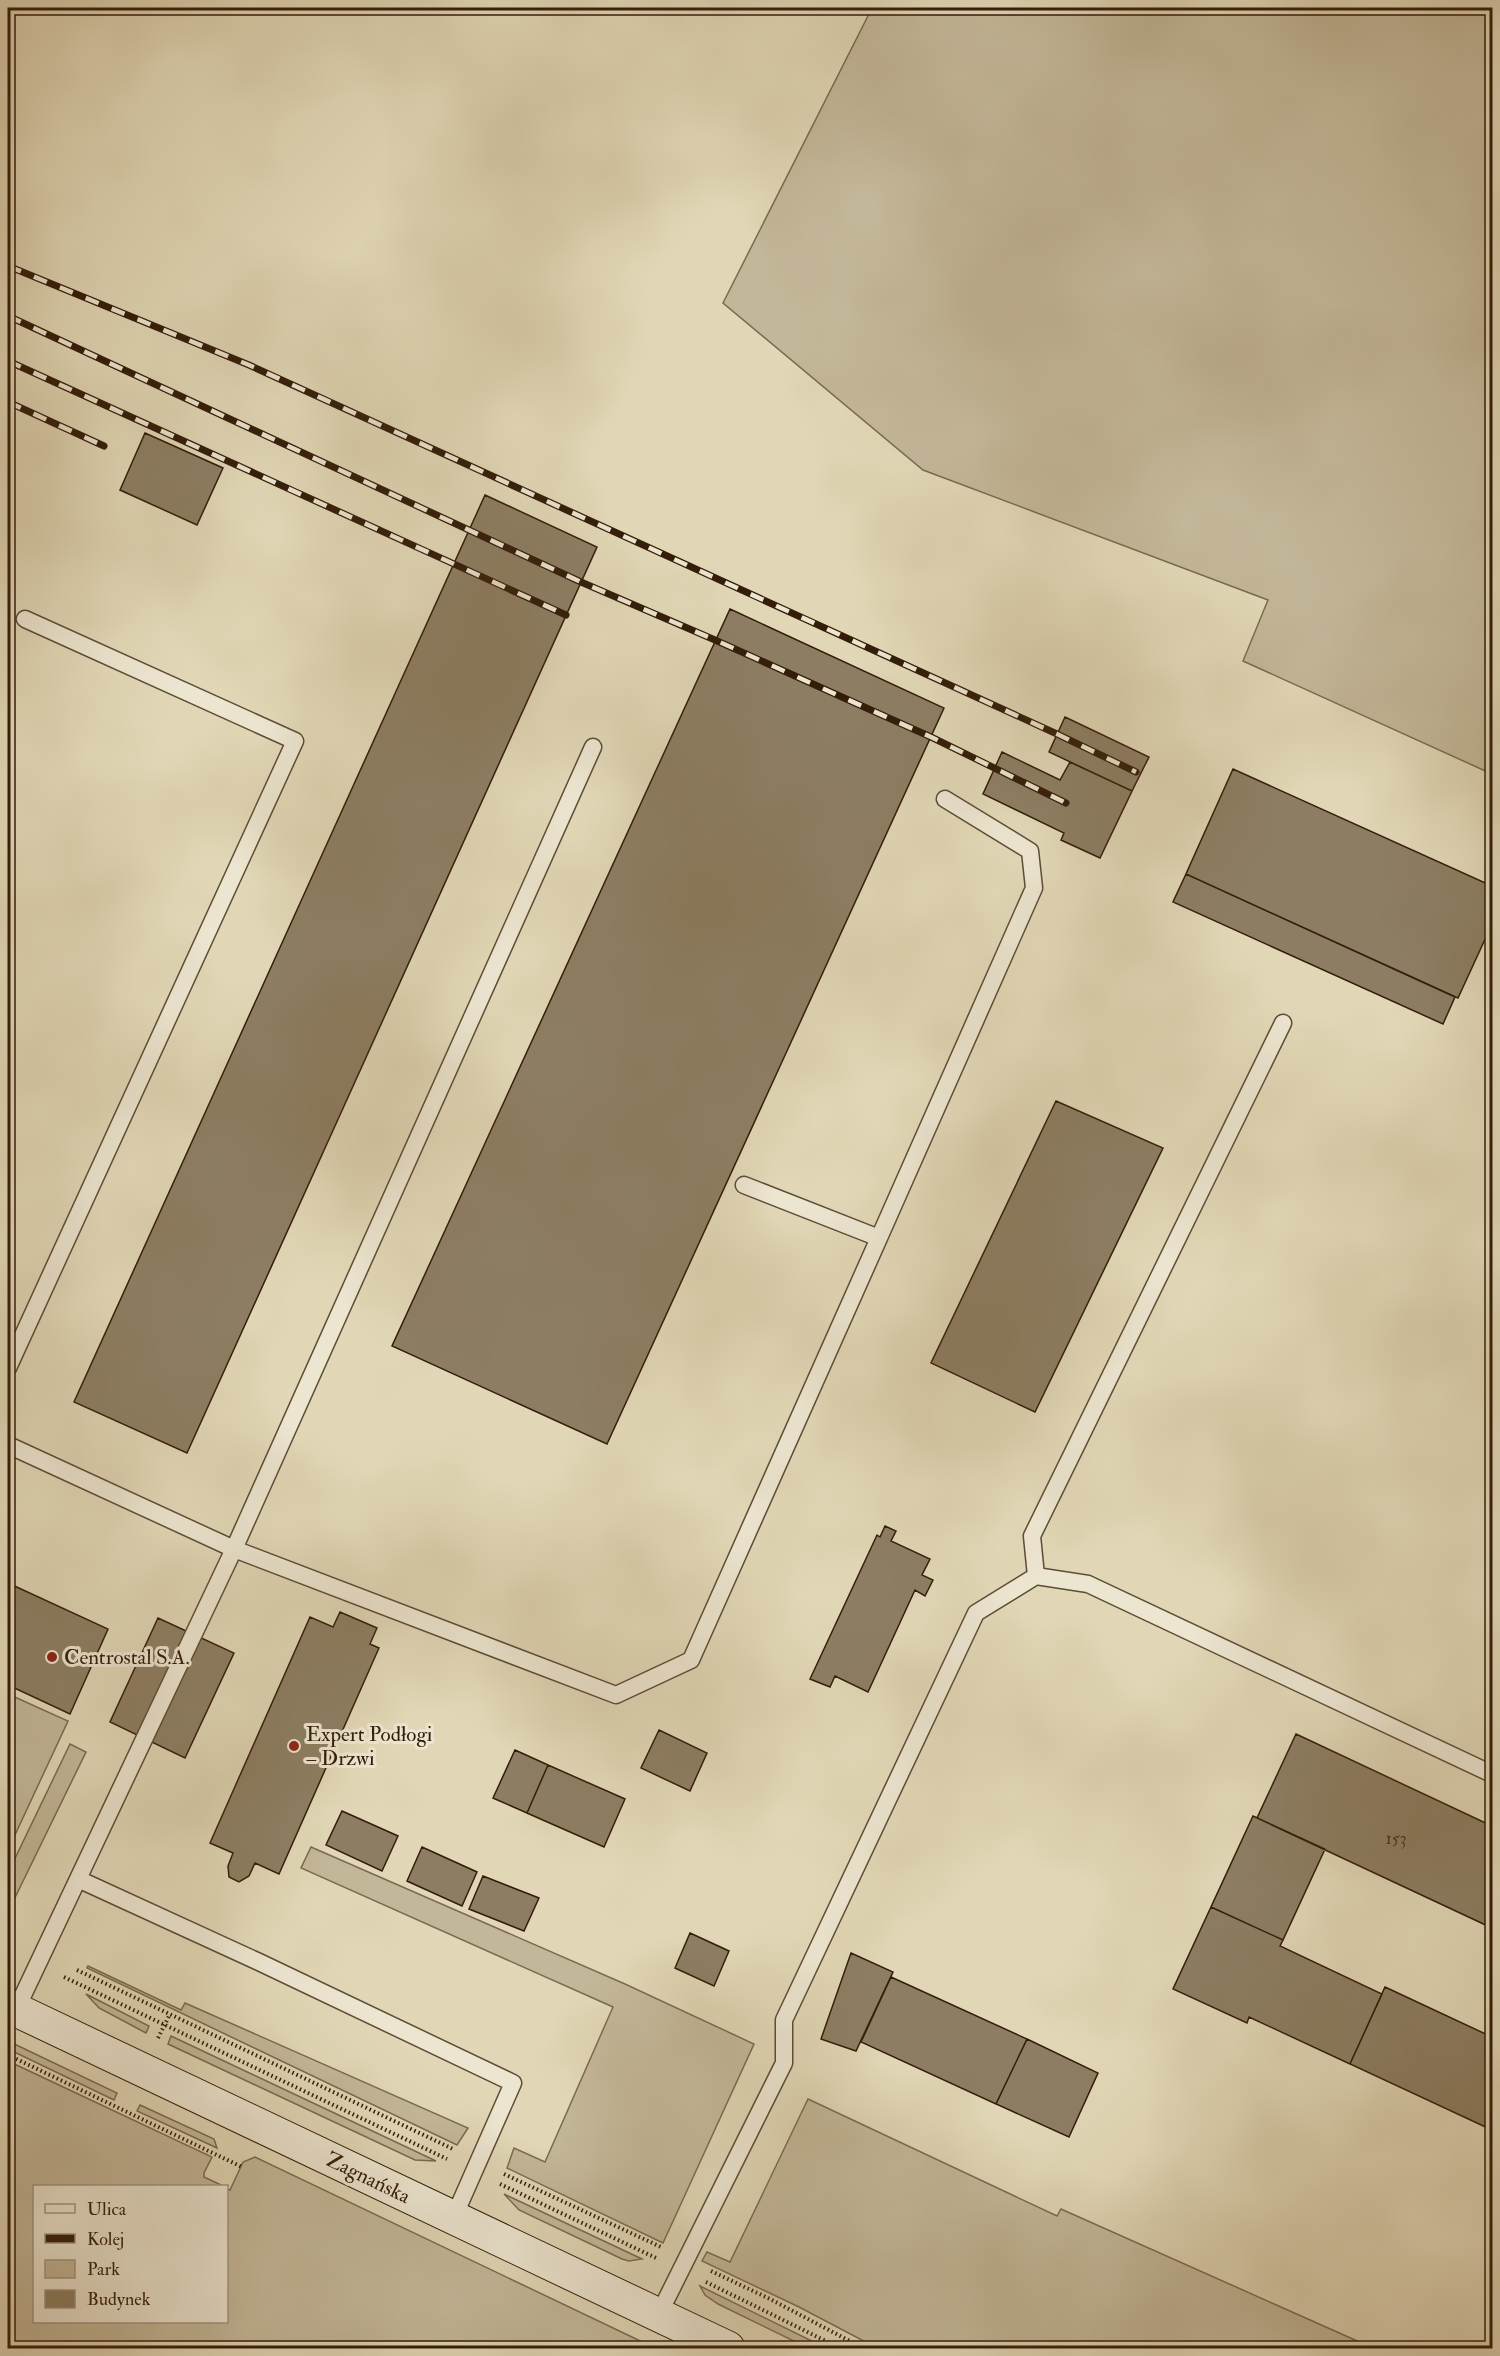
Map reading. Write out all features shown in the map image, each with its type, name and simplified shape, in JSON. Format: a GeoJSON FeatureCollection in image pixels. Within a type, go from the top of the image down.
{"type":"FeatureCollection","features":[{"type":"Feature","properties":{"kind":"street","name":"Zagnańska"},"geometry":{"type":"LineString","coordinates":[[12,2008],[728,2349]]}},
{"type":"Feature","properties":{"kind":"lane"},"geometry":{"type":"LineString","coordinates":[[8,1368],[295,741],[25,619]]}},
{"type":"Feature","properties":{"kind":"lane"},"geometry":{"type":"LineString","coordinates":[[12,2008],[78,1879],[234,1549],[593,747]]}},
{"type":"Feature","properties":{"kind":"lane"},"geometry":{"type":"LineString","coordinates":[[8,1446],[234,1549],[616,1695],[691,1660],[1034,888],[1030,851],[945,799]]}},
{"type":"Feature","properties":{"kind":"lane"},"geometry":{"type":"LineString","coordinates":[[1036,1576],[1032,1536],[1283,1023]]}},
{"type":"Feature","properties":{"kind":"lane"},"geometry":{"type":"LineString","coordinates":[[744,1185],[879,1238]]}},
{"type":"Feature","properties":{"kind":"lane"},"geometry":{"type":"LineString","coordinates":[[658,2316],[784,2063],[784,2020],[976,1613],[1036,1576],[1088,1584],[1492,1774]]}},
{"type":"Feature","properties":{"kind":"lane"},"geometry":{"type":"LineString","coordinates":[[78,1879],[513,2083],[453,2219]]}},
{"type":"Feature","properties":{"kind":"path"},"geometry":{"type":"LineString","coordinates":[[76,1970],[454,2150]]}},
{"type":"Feature","properties":{"kind":"path"},"geometry":{"type":"LineString","coordinates":[[80,1985],[444,2158]]}},
{"type":"Feature","properties":{"kind":"path"},"geometry":{"type":"LineString","coordinates":[[158,2039],[170,2014]]}},
{"type":"Feature","properties":{"kind":"path"},"geometry":{"type":"LineString","coordinates":[[8,2055],[243,2167]]}},
{"type":"Feature","properties":{"kind":"path"},"geometry":{"type":"LineString","coordinates":[[504,2173],[661,2247]]}},
{"type":"Feature","properties":{"kind":"path"},"geometry":{"type":"LineString","coordinates":[[501,2185],[652,2256]]}},
{"type":"Feature","properties":{"kind":"path"},"geometry":{"type":"LineString","coordinates":[[710,2270],[863,2349]]}},
{"type":"Feature","properties":{"kind":"path"},"geometry":{"type":"LineString","coordinates":[[699,2278],[840,2349]]}},
{"type":"Feature","properties":{"kind":"green space"},"geometry":{"type":"Polygon","coordinates":[[[872,8],[1492,8],[1492,774],[1243,661],[1268,600],[923,470],[723,303],[872,8]]]}},
{"type":"Feature","properties":{"kind":"green space"},"geometry":{"type":"Polygon","coordinates":[[[8,1694],[68,1721],[8,1850],[8,1694]]]}},
{"type":"Feature","properties":{"kind":"green space"},"geometry":{"type":"Polygon","coordinates":[[[70,1744],[86,1752],[8,1912],[8,1873],[70,1744]]]}},
{"type":"Feature","properties":{"kind":"green space"},"geometry":{"type":"Polygon","coordinates":[[[311,1847],[625,1984],[754,2044],[663,2243],[507,2168],[514,2148],[545,2162],[613,2007],[301,1868],[311,1847]]]}},
{"type":"Feature","properties":{"kind":"green space"},"geometry":{"type":"Polygon","coordinates":[[[88,1966],[181,2010],[185,2003],[468,2128],[457,2145],[87,1968],[88,1966]]]}},
{"type":"Feature","properties":{"kind":"green space"},"geometry":{"type":"Polygon","coordinates":[[[86,1994],[149,2026],[146,2033],[99,2008],[86,1994]]]}},
{"type":"Feature","properties":{"kind":"green space"},"geometry":{"type":"Polygon","coordinates":[[[171,2036],[436,2161],[415,2160],[168,2044],[171,2036]]]}},
{"type":"Feature","properties":{"kind":"green space"},"geometry":{"type":"Polygon","coordinates":[[[8,2041],[117,2093],[114,2100],[8,2049],[8,2041]]]}},
{"type":"Feature","properties":{"kind":"green space"},"geometry":{"type":"Polygon","coordinates":[[[8,2061],[212,2157],[204,2177],[221,2185],[33,2185],[33,2323],[228,2323],[228,2189],[230,2190],[243,2162],[255,2157],[655,2348],[8,2348],[8,2061]]]}},
{"type":"Feature","properties":{"kind":"green space"},"geometry":{"type":"Polygon","coordinates":[[[808,2099],[1057,2216],[1061,2209],[1373,2348],[877,2348],[799,2307],[702,2261],[707,2252],[730,2262],[808,2099]]]}},
{"type":"Feature","properties":{"kind":"green space"},"geometry":{"type":"Polygon","coordinates":[[[140,2105],[214,2139],[217,2148],[137,2111],[140,2105]]]}},
{"type":"Feature","properties":{"kind":"green space"},"geometry":{"type":"Polygon","coordinates":[[[504,2194],[642,2259],[629,2261],[622,2259],[519,2210],[504,2194]]]}},
{"type":"Feature","properties":{"kind":"green space"},"geometry":{"type":"Polygon","coordinates":[[[700,2286],[826,2348],[808,2348],[718,2304],[705,2295],[700,2286]]]}},
{"type":"Feature","properties":{"kind":"building"},"geometry":{"type":"Polygon","coordinates":[[[145,433],[223,468],[197,525],[120,490],[145,433]]]}},
{"type":"Feature","properties":{"kind":"building"},"geometry":{"type":"Polygon","coordinates":[[[485,495],[597,547],[187,1453],[74,1402],[485,495]]]}},
{"type":"Feature","properties":{"kind":"building"},"geometry":{"type":"Polygon","coordinates":[[[730,609],[944,708],[607,1444],[392,1346],[730,609]]]}},
{"type":"Feature","properties":{"kind":"building"},"geometry":{"type":"Polygon","coordinates":[[[1065,717],[1149,757],[1132,791],[1049,752],[1065,717]]]}},
{"type":"Feature","properties":{"kind":"building"},"geometry":{"type":"Polygon","coordinates":[[[1002,752],[1060,780],[1070,762],[1132,791],[1100,858],[1061,840],[1064,833],[983,794],[1002,752]]]}},
{"type":"Feature","properties":{"kind":"building"},"geometry":{"type":"Polygon","coordinates":[[[1233,769],[1492,886],[1492,924],[1458,998],[1186,874],[1233,769]]]}},
{"type":"Feature","properties":{"kind":"building"},"geometry":{"type":"Polygon","coordinates":[[[1186,874],[1455,997],[1443,1024],[1173,902],[1186,874]]]}},
{"type":"Feature","properties":{"kind":"building"},"geometry":{"type":"Polygon","coordinates":[[[1056,1101],[1163,1148],[1035,1412],[931,1363],[1056,1101]]]}},
{"type":"Feature","properties":{"kind":"building"},"geometry":{"type":"Polygon","coordinates":[[[885,1526],[896,1531],[891,1541],[930,1559],[922,1575],[933,1580],[925,1596],[915,1590],[868,1692],[835,1676],[830,1687],[810,1679],[877,1535],[880,1537],[885,1526]]]}},
{"type":"Feature","properties":{"kind":"building","name":"Centrostal S.A."},"geometry":{"type":"Polygon","coordinates":[[[8,1583],[108,1629],[70,1714],[8,1685],[8,1583]]]}},
{"type":"Feature","properties":{"kind":"building","name":"Expert Podłogi – Drzwi"},"geometry":{"type":"Polygon","coordinates":[[[340,1612],[377,1628],[370,1644],[379,1648],[279,1874],[255,1863],[249,1876],[239,1882],[229,1877],[228,1866],[233,1853],[210,1843],[310,1617],[333,1627],[340,1612]]]}},
{"type":"Feature","properties":{"kind":"building"},"geometry":{"type":"Polygon","coordinates":[[[158,1618],[234,1653],[185,1758],[110,1722],[158,1618]]]}},
{"type":"Feature","properties":{"kind":"building"},"geometry":{"type":"Polygon","coordinates":[[[659,1730],[707,1753],[690,1791],[641,1768],[659,1730]]]}},
{"type":"Feature","properties":{"kind":"building"},"geometry":{"type":"Polygon","coordinates":[[[1296,1734],[1492,1826],[1492,1928],[1257,1818],[1296,1734]]]}},
{"type":"Feature","properties":{"kind":"building"},"geometry":{"type":"Polygon","coordinates":[[[515,1750],[548,1765],[527,1813],[493,1798],[515,1750]]]}},
{"type":"Feature","properties":{"kind":"building"},"geometry":{"type":"Polygon","coordinates":[[[548,1765],[625,1799],[604,1847],[527,1813],[548,1765]]]}},
{"type":"Feature","properties":{"kind":"building"},"geometry":{"type":"Polygon","coordinates":[[[342,1811],[398,1836],[382,1871],[326,1845],[342,1811]]]}},
{"type":"Feature","properties":{"kind":"building"},"geometry":{"type":"Polygon","coordinates":[[[1253,1816],[1325,1849],[1283,1940],[1211,1907],[1253,1816]]]}},
{"type":"Feature","properties":{"kind":"building"},"geometry":{"type":"Polygon","coordinates":[[[422,1847],[477,1872],[462,1906],[407,1881],[422,1847]]]}},
{"type":"Feature","properties":{"kind":"building"},"geometry":{"type":"Polygon","coordinates":[[[483,1876],[539,1898],[524,1931],[469,1909],[483,1876]]]}},
{"type":"Feature","properties":{"kind":"building"},"geometry":{"type":"Polygon","coordinates":[[[1211,1907],[1283,1940],[1280,1946],[1382,1994],[1350,2064],[1249,2017],[1247,2023],[1173,1989],[1211,1907]]]}},
{"type":"Feature","properties":{"kind":"building"},"geometry":{"type":"Polygon","coordinates":[[[690,1933],[729,1951],[714,1986],[675,1968],[690,1933]]]}},
{"type":"Feature","properties":{"kind":"building"},"geometry":{"type":"Polygon","coordinates":[[[851,1953],[893,1972],[856,2051],[821,2039],[851,1953]]]}},
{"type":"Feature","properties":{"kind":"building"},"geometry":{"type":"Polygon","coordinates":[[[891,1977],[1027,2039],[996,2104],[861,2042],[891,1977]]]}},
{"type":"Feature","properties":{"kind":"building"},"geometry":{"type":"Polygon","coordinates":[[[1385,1987],[1492,2037],[1492,2130],[1350,2064],[1385,1987]]]}},
{"type":"Feature","properties":{"kind":"building"},"geometry":{"type":"Polygon","coordinates":[[[1027,2039],[1098,2073],[1069,2137],[996,2104],[1027,2039]]]}},
{"type":"Feature","properties":{"kind":"railway"},"geometry":{"type":"LineString","coordinates":[[8,266],[249,365],[1136,772]]}},
{"type":"Feature","properties":{"kind":"railway"},"geometry":{"type":"LineString","coordinates":[[8,316],[581,582],[931,737],[1066,803]]}},
{"type":"Feature","properties":{"kind":"railway"},"geometry":{"type":"LineString","coordinates":[[8,361],[566,615]]}},
{"type":"Feature","properties":{"kind":"railway"},"geometry":{"type":"LineString","coordinates":[[8,402],[104,446]]}},
{"type":"Feature","properties":{"kind":"place","name":"Centrostal S.A."},"geometry":{"type":"Point","coordinates":[52,1657]}},
{"type":"Feature","properties":{"kind":"place","name":"Expert Podłogi – Drzwi"},"geometry":{"type":"Point","coordinates":[294,1746]}}]}
